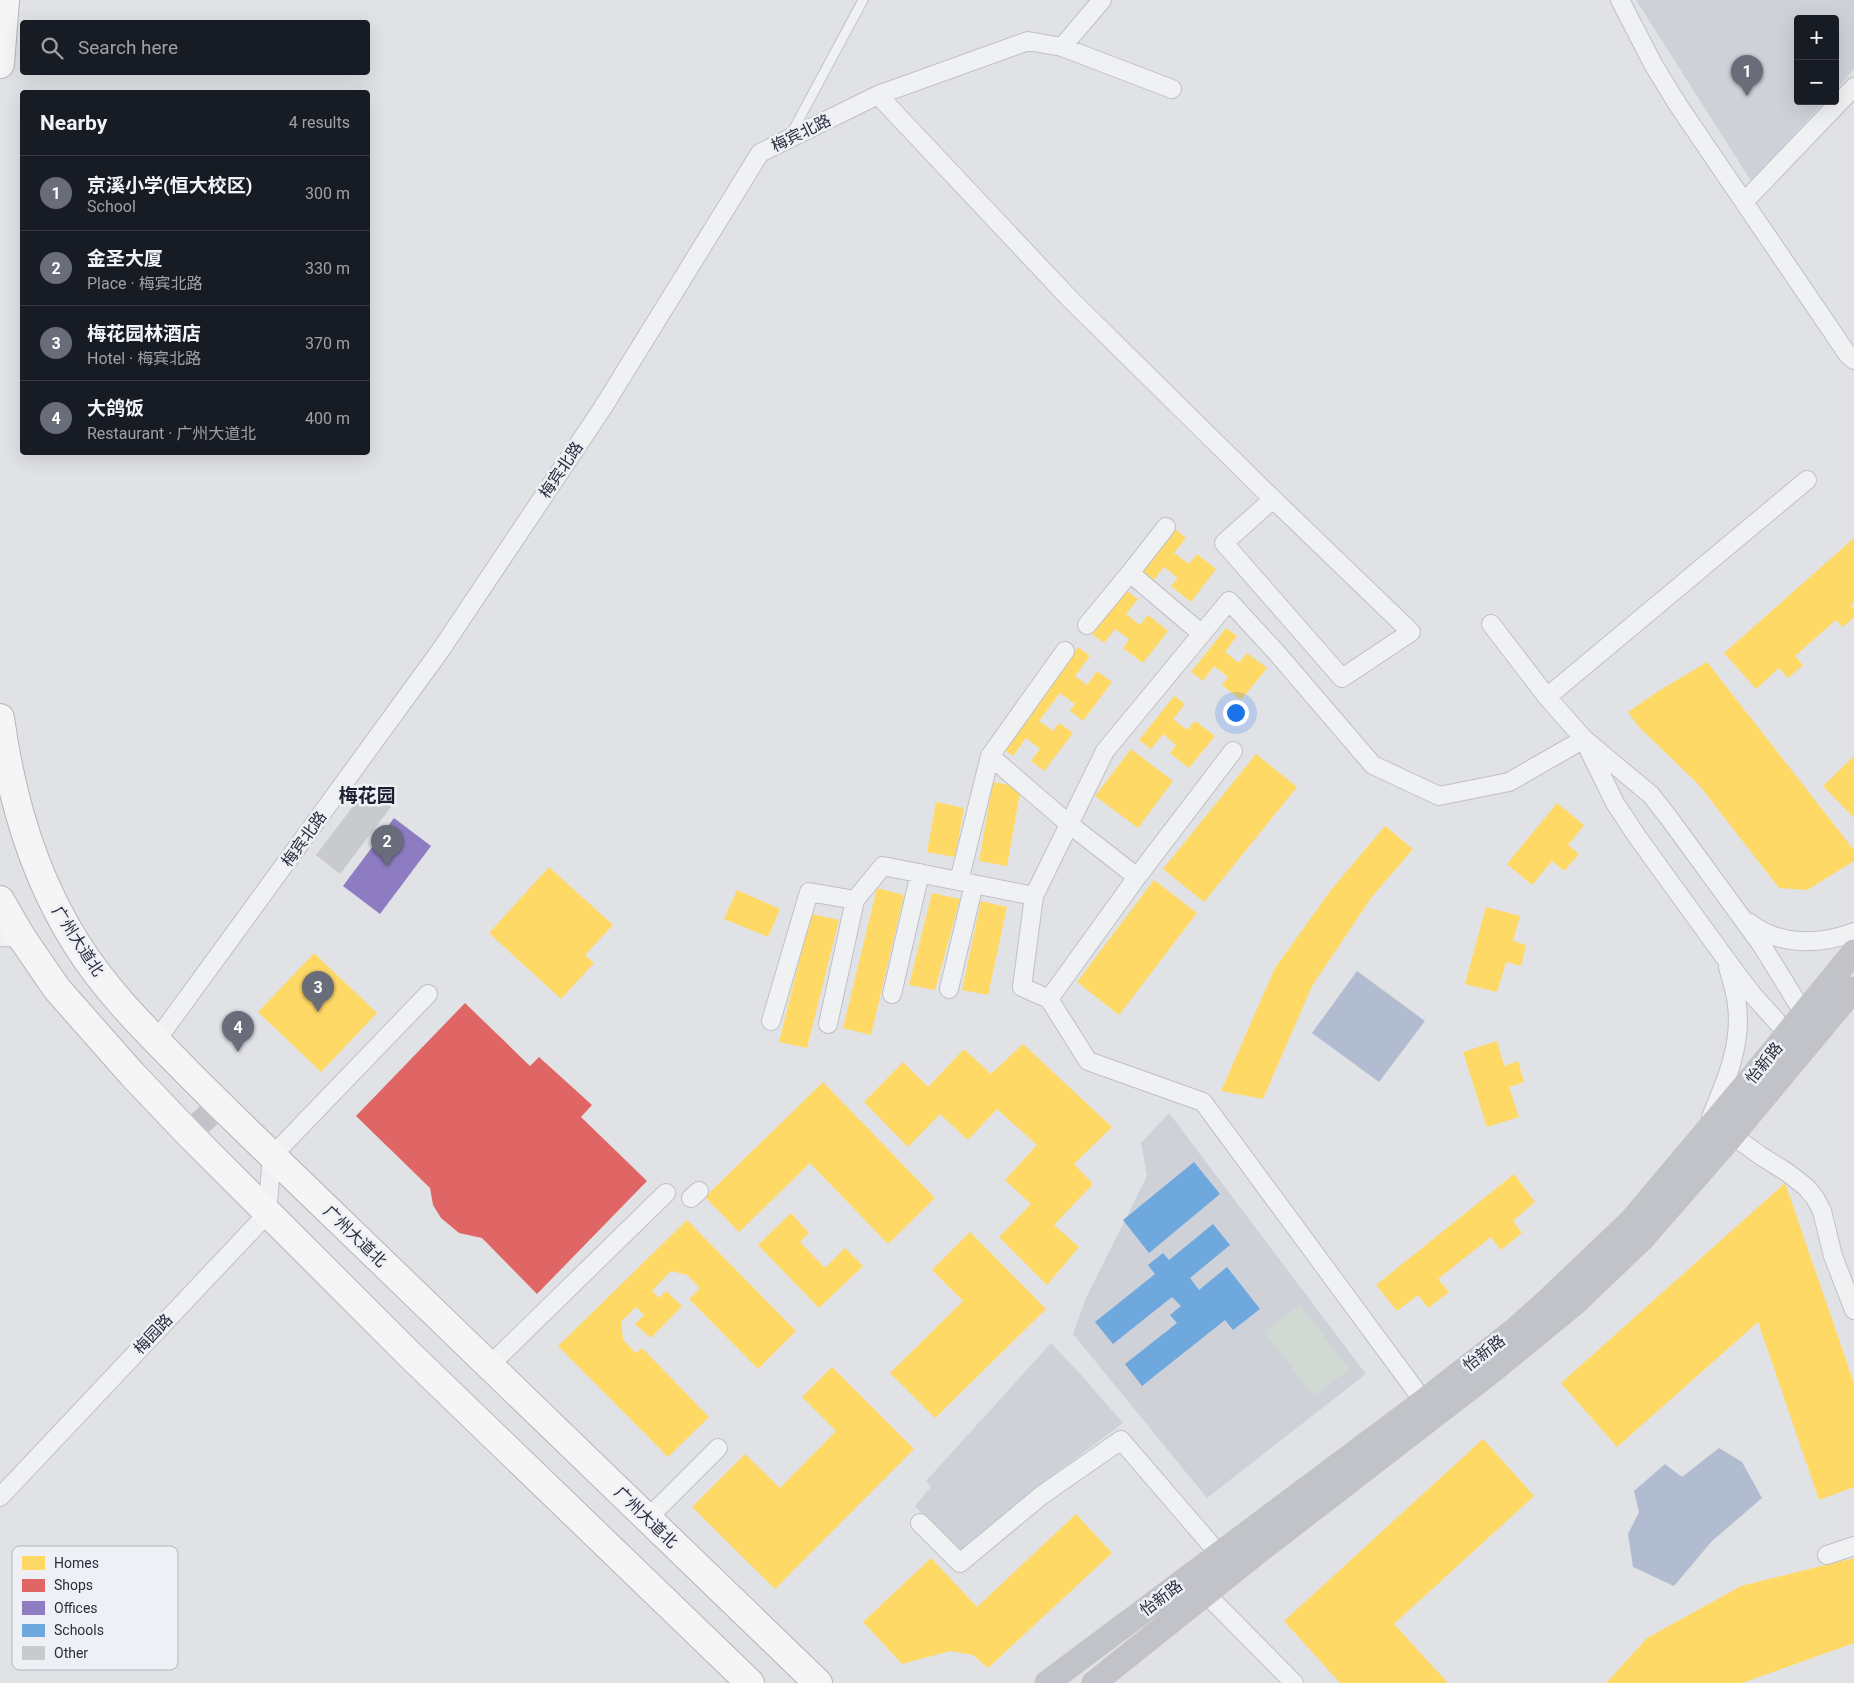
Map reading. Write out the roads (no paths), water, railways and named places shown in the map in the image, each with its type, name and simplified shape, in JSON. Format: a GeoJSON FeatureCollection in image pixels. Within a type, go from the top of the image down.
{"type":"FeatureCollection","features":[{"type":"Feature","properties":{"kind":"highway"},"geometry":{"type":"LineString","coordinates":[[0,64],[4,0]]}},
{"type":"Feature","properties":{"kind":"highway","name":"广州大道北"},"geometry":{"type":"LineString","coordinates":[[0,718],[17,810],[30,850],[49,894],[77,944],[123,1005],[156,1041],[272,1156],[818,1683]]}},
{"type":"Feature","properties":{"kind":"highway"},"geometry":{"type":"LineString","coordinates":[[0,900],[11,937],[77,1013],[189,1134],[267,1214],[565,1506],[750,1683]]}},
{"type":"Feature","properties":{"kind":"main road","name":"怡新路"},"geometry":{"type":"LineString","coordinates":[[1094,1683],[1205,1594],[1429,1408],[1585,1267],[1631,1221],[1804,1014],[1850,963]]}},
{"type":"Feature","properties":{"kind":"main road","name":"怡新路"},"geometry":{"type":"LineString","coordinates":[[1047,1683],[1219,1554],[1429,1408],[1538,1335],[1606,1275],[1642,1239],[1854,989]]}},
{"type":"Feature","properties":{"kind":"main road"},"geometry":{"type":"LineString","coordinates":[[189,1134],[220,1104]]}},
{"type":"Feature","properties":{"kind":"street"},"geometry":{"type":"LineString","coordinates":[[1062,47],[1102,0]]}},
{"type":"Feature","properties":{"kind":"street"},"geometry":{"type":"LineString","coordinates":[[1620,0],[1653,64],[1678,105],[1848,355],[1854,360]]}},
{"type":"Feature","properties":{"kind":"street","name":"梅宾北路"},"geometry":{"type":"LineString","coordinates":[[156,1041],[440,651],[602,409],[760,153],[878,95],[1028,41],[1062,47],[1172,89]]}},
{"type":"Feature","properties":{"kind":"street"},"geometry":{"type":"LineString","coordinates":[[1744,202],[1854,87]]}},
{"type":"Feature","properties":{"kind":"street"},"geometry":{"type":"LineString","coordinates":[[878,95],[1070,299],[1411,632],[1342,678],[1224,543],[1273,499]]}},
{"type":"Feature","properties":{"kind":"street"},"geometry":{"type":"LineString","coordinates":[[1547,697],[1807,480]]}},
{"type":"Feature","properties":{"kind":"street"},"geometry":{"type":"LineString","coordinates":[[1087,625],[1166,527]]}},
{"type":"Feature","properties":{"kind":"street"},"geometry":{"type":"LineString","coordinates":[[1130,573],[1202,634]]}},
{"type":"Feature","properties":{"kind":"street"},"geometry":{"type":"LineString","coordinates":[[1429,1408],[1203,1102],[1088,1061],[1049,999],[1022,987],[1034,896],[1105,751],[1229,601],[1276,652],[1372,765],[1439,796],[1509,782],[1584,739]]}},
{"type":"Feature","properties":{"kind":"street"},"geometry":{"type":"LineString","coordinates":[[1491,624],[1547,697],[1584,739],[1651,795],[1669,818],[1761,944],[1804,1014],[1813,1039]]}},
{"type":"Feature","properties":{"kind":"street"},"geometry":{"type":"LineString","coordinates":[[949,989],[990,756],[1064,652]]}},
{"type":"Feature","properties":{"kind":"street"},"geometry":{"type":"LineString","coordinates":[[1584,739],[1615,803],[1752,994],[1788,1034],[1813,1039]]}},
{"type":"Feature","properties":{"kind":"street"},"geometry":{"type":"LineString","coordinates":[[1049,999],[1137,877],[1234,750]]}},
{"type":"Feature","properties":{"kind":"street"},"geometry":{"type":"LineString","coordinates":[[990,756],[1069,824],[1137,877]]}},
{"type":"Feature","properties":{"kind":"street"},"geometry":{"type":"LineString","coordinates":[[828,1024],[855,900],[883,866],[1034,896]]}},
{"type":"Feature","properties":{"kind":"street"},"geometry":{"type":"LineString","coordinates":[[892,994],[920,873]]}},
{"type":"Feature","properties":{"kind":"street"},"geometry":{"type":"LineString","coordinates":[[771,1021],[810,892],[855,900]]}},
{"type":"Feature","properties":{"kind":"street"},"geometry":{"type":"LineString","coordinates":[[1740,915],[1760,931],[1777,938],[1816,940],[1846,936],[1854,932]]}},
{"type":"Feature","properties":{"kind":"street"},"geometry":{"type":"LineString","coordinates":[[1703,1137],[1730,1072],[1738,1036],[1737,1002],[1726,959]]}},
{"type":"Feature","properties":{"kind":"street"},"geometry":{"type":"LineString","coordinates":[[267,1214],[272,1156],[428,994]]}},
{"type":"Feature","properties":{"kind":"street"},"geometry":{"type":"LineString","coordinates":[[1732,1135],[1788,1173],[1806,1187],[1815,1198],[1822,1210],[1832,1256],[1854,1310]]}},
{"type":"Feature","properties":{"kind":"street"},"geometry":{"type":"LineString","coordinates":[[490,1365],[666,1193]]}},
{"type":"Feature","properties":{"kind":"street","name":"梅园路"},"geometry":{"type":"LineString","coordinates":[[0,1497],[267,1214]]}},
{"type":"Feature","properties":{"kind":"street"},"geometry":{"type":"LineString","coordinates":[[920,1523],[960,1563],[1042,1495],[1121,1440],[1219,1554]]}},
{"type":"Feature","properties":{"kind":"street"},"geometry":{"type":"LineString","coordinates":[[648,1518],[718,1448]]}},
{"type":"Feature","properties":{"kind":"street"},"geometry":{"type":"LineString","coordinates":[[1827,1555],[1854,1546]]}},
{"type":"Feature","properties":{"kind":"street"},"geometry":{"type":"LineString","coordinates":[[1205,1594],[1294,1683]]}},
{"type":"Feature","properties":{"kind":"lane"},"geometry":{"type":"LineString","coordinates":[[788,138],[863,0]]}},
{"type":"Feature","properties":{"kind":"water"},"geometry":{"type":"Polygon","coordinates":[[[1357,971],[1425,1021],[1379,1082],[1312,1033],[1357,971]]]}},
{"type":"Feature","properties":{"kind":"water"},"geometry":{"type":"Polygon","coordinates":[[[1719,1448],[1742,1462],[1762,1498],[1712,1541],[1674,1586],[1633,1567],[1628,1534],[1639,1512],[1634,1491],[1665,1464],[1682,1477],[1719,1448]]]}},
{"type":"Feature","properties":{"kind":"place","name":"京溪小学(恒大校区)"},"geometry":{"type":"Point","coordinates":[1747,96]}},
{"type":"Feature","properties":{"kind":"place","name":"金圣大厦"},"geometry":{"type":"Point","coordinates":[387,866]}},
{"type":"Feature","properties":{"kind":"place","name":"梅花园林酒店"},"geometry":{"type":"Point","coordinates":[318,1012]}},
{"type":"Feature","properties":{"kind":"place","name":"大鸽饭"},"geometry":{"type":"Point","coordinates":[238,1052]}},
{"type":"Feature","properties":{"kind":"district","name":"梅花园"},"geometry":{"type":"Point","coordinates":[367,795]}}]}
